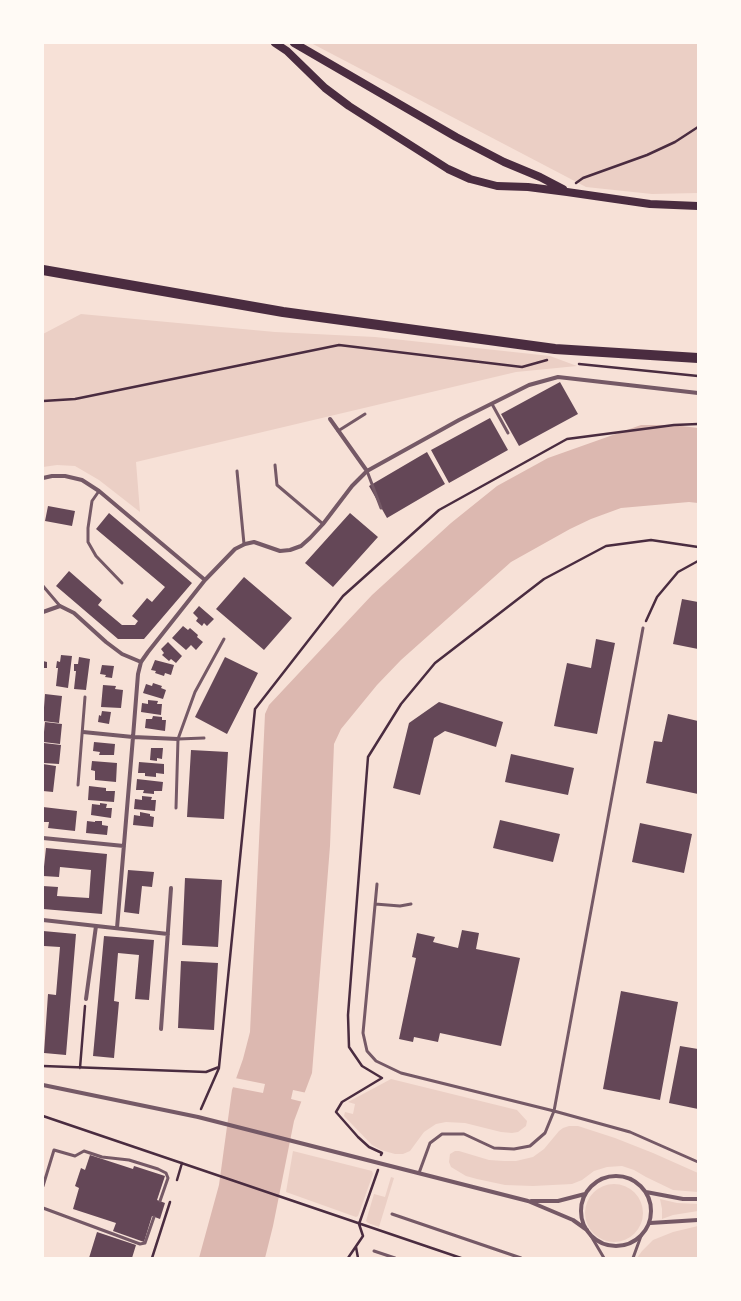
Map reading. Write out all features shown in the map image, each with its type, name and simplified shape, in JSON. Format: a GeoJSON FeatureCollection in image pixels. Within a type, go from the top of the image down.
{"type":"FeatureCollection","features":[{"type":"Feature","properties":{"kind":"main road"},"geometry":{"type":"LineString","coordinates":[[276,43],[292,56],[325,88],[349,106],[448,169],[470,179],[497,186],[528,187],[650,204],[698,206]]}},
{"type":"Feature","properties":{"kind":"main road"},"geometry":{"type":"LineString","coordinates":[[294,43],[456,137],[504,162],[540,177],[567,192]]}},
{"type":"Feature","properties":{"kind":"main road"},"geometry":{"type":"LineString","coordinates":[[43,270],[284,312],[555,350],[698,358]]}},
{"type":"Feature","properties":{"kind":"street"},"geometry":{"type":"LineString","coordinates":[[117,928],[138,674],[141,662],[206,580],[234,549],[244,544],[254,542],[280,551],[290,550],[301,546],[323,524],[352,486],[367,471],[459,420],[528,385],[558,377],[698,394]]}},
{"type":"Feature","properties":{"kind":"street"},"geometry":{"type":"LineString","coordinates":[[330,419],[367,471]]}},
{"type":"Feature","properties":{"kind":"street"},"geometry":{"type":"LineString","coordinates":[[43,478],[52,476],[72,477],[82,480],[99,491],[206,580]]}},
{"type":"Feature","properties":{"kind":"street"},"geometry":{"type":"LineString","coordinates":[[43,612],[60,606],[74,613],[106,642],[122,654],[141,662]]}},
{"type":"Feature","properties":{"kind":"street"},"geometry":{"type":"LineString","coordinates":[[83,732],[133,737],[178,739]]}},
{"type":"Feature","properties":{"kind":"street"},"geometry":{"type":"LineString","coordinates":[[43,838],[124,846]]}},
{"type":"Feature","properties":{"kind":"street"},"geometry":{"type":"LineString","coordinates":[[161,1029],[171,888]]}},
{"type":"Feature","properties":{"kind":"street"},"geometry":{"type":"LineString","coordinates":[[43,920],[168,934]]}},
{"type":"Feature","properties":{"kind":"street"},"geometry":{"type":"LineString","coordinates":[[86,999],[96,926]]}},
{"type":"Feature","properties":{"kind":"street"},"geometry":{"type":"LineString","coordinates":[[43,1085],[198,1117],[528,1201],[573,1220],[587,1230]]}},
{"type":"Feature","properties":{"kind":"street"},"geometry":{"type":"LineString","coordinates":[[614,1175],[632,1179],[642,1186],[650,1199],[650,1223],[640,1236],[629,1244],[611,1246],[600,1242],[591,1236],[584,1225],[581,1214],[581,1205],[586,1194],[590,1186],[600,1179],[614,1175]]}},
{"type":"Feature","properties":{"kind":"street"},"geometry":{"type":"LineString","coordinates":[[646,1192],[683,1199],[698,1199]]}},
{"type":"Feature","properties":{"kind":"street"},"geometry":{"type":"LineString","coordinates":[[528,1201],[558,1201],[586,1194]]}},
{"type":"Feature","properties":{"kind":"street"},"geometry":{"type":"LineString","coordinates":[[650,1223],[698,1220]]}},
{"type":"Feature","properties":{"kind":"lane"},"geometry":{"type":"LineString","coordinates":[[492,404],[508,434]]}},
{"type":"Feature","properties":{"kind":"lane"},"geometry":{"type":"LineString","coordinates":[[338,431],[365,414]]}},
{"type":"Feature","properties":{"kind":"lane"},"geometry":{"type":"LineString","coordinates":[[275,465],[277,485],[323,524]]}},
{"type":"Feature","properties":{"kind":"lane"},"geometry":{"type":"LineString","coordinates":[[237,471],[244,544]]}},
{"type":"Feature","properties":{"kind":"lane"},"geometry":{"type":"LineString","coordinates":[[367,471],[381,508]]}},
{"type":"Feature","properties":{"kind":"lane"},"geometry":{"type":"LineString","coordinates":[[99,491],[92,501],[88,528],[88,542],[96,556],[122,583]]}},
{"type":"Feature","properties":{"kind":"lane"},"geometry":{"type":"LineString","coordinates":[[43,586],[60,606]]}},
{"type":"Feature","properties":{"kind":"lane"},"geometry":{"type":"LineString","coordinates":[[419,1173],[430,1143],[442,1134],[464,1134],[494,1148],[514,1150],[530,1146],[545,1133],[554,1111],[643,628]]}},
{"type":"Feature","properties":{"kind":"lane"},"geometry":{"type":"LineString","coordinates":[[176,808],[178,739],[195,692],[224,638]]}},
{"type":"Feature","properties":{"kind":"lane"},"geometry":{"type":"LineString","coordinates":[[78,785],[85,697]]}},
{"type":"Feature","properties":{"kind":"lane"},"geometry":{"type":"LineString","coordinates":[[178,739],[204,738]]}},
{"type":"Feature","properties":{"kind":"lane"},"geometry":{"type":"LineString","coordinates":[[377,884],[363,1033],[367,1051],[376,1061],[400,1073],[554,1111],[630,1132],[698,1162]]}},
{"type":"Feature","properties":{"kind":"lane"},"geometry":{"type":"LineString","coordinates":[[375,904],[400,906],[411,904]]}},
{"type":"Feature","properties":{"kind":"lane"},"geometry":{"type":"LineString","coordinates":[[43,1186],[54,1150],[74,1156],[84,1151],[102,1157],[129,1160],[166,1173],[168,1178],[160,1201]]}},
{"type":"Feature","properties":{"kind":"lane"},"geometry":{"type":"LineString","coordinates":[[43,1208],[140,1244],[145,1243],[154,1217]]}},
{"type":"Feature","properties":{"kind":"lane"},"geometry":{"type":"LineString","coordinates":[[392,1214],[521,1258]]}},
{"type":"Feature","properties":{"kind":"lane"},"geometry":{"type":"LineString","coordinates":[[591,1236],[604,1258]]}},
{"type":"Feature","properties":{"kind":"lane"},"geometry":{"type":"LineString","coordinates":[[633,1258],[640,1236]]}},
{"type":"Feature","properties":{"kind":"lane"},"geometry":{"type":"LineString","coordinates":[[374,1251],[395,1258]]}},
{"type":"Feature","properties":{"kind":"path"},"geometry":{"type":"LineString","coordinates":[[567,192],[583,178],[647,155],[675,142],[698,127]]}},
{"type":"Feature","properties":{"kind":"path"},"geometry":{"type":"LineString","coordinates":[[43,401],[75,399],[340,345],[522,367],[546,360],[553,361]]}},
{"type":"Feature","properties":{"kind":"path"},"geometry":{"type":"LineString","coordinates":[[576,363],[698,376]]}},
{"type":"Feature","properties":{"kind":"path"},"geometry":{"type":"LineString","coordinates":[[198,1117],[219,1067],[255,709],[343,596],[439,510],[567,438],[674,425],[698,424]]}},
{"type":"Feature","properties":{"kind":"path"},"geometry":{"type":"LineString","coordinates":[[348,1258],[363,1236],[360,1224],[380,1164],[382,1153],[369,1147],[336,1112],[342,1102],[382,1078],[362,1066],[349,1048],[348,1015],[368,757],[400,704],[435,663],[544,579],[606,546],[651,540],[698,547]]}},
{"type":"Feature","properties":{"kind":"path"},"geometry":{"type":"LineString","coordinates":[[643,628],[657,597],[661,592],[678,572],[698,561]]}},
{"type":"Feature","properties":{"kind":"path"},"geometry":{"type":"LineString","coordinates":[[80,1068],[86,999]]}},
{"type":"Feature","properties":{"kind":"path"},"geometry":{"type":"LineString","coordinates":[[43,1066],[206,1072],[219,1067]]}},
{"type":"Feature","properties":{"kind":"path"},"geometry":{"type":"LineString","coordinates":[[43,1116],[461,1258]]}},
{"type":"Feature","properties":{"kind":"path"},"geometry":{"type":"LineString","coordinates":[[175,1185],[182,1163]]}},
{"type":"Feature","properties":{"kind":"path"},"geometry":{"type":"LineString","coordinates":[[152,1258],[170,1200]]}},
{"type":"Feature","properties":{"kind":"path"},"geometry":{"type":"LineString","coordinates":[[356,1247],[358,1258]]}},
{"type":"Feature","properties":{"kind":"shaded area"},"geometry":{"type":"Polygon","coordinates":[[[311,43],[698,43],[698,193],[652,194],[586,187],[311,43]]]}},
{"type":"Feature","properties":{"kind":"shaded area"},"geometry":{"type":"Polygon","coordinates":[[[81,314],[275,332],[375,337],[550,356],[577,366],[516,372],[136,462],[140,512],[99,480],[75,466],[57,465],[43,467],[43,334],[81,314]]]}},
{"type":"Feature","properties":{"kind":"shaded area"},"geometry":{"type":"Polygon","coordinates":[[[641,425],[674,425],[698,428],[698,503],[689,502],[621,508],[591,519],[570,529],[511,562],[401,660],[377,685],[341,729],[334,744],[330,846],[312,1073],[294,1121],[265,1258],[199,1258],[219,1185],[232,1090],[243,1059],[250,1032],[265,714],[269,705],[372,595],[451,523],[497,486],[548,458],[641,425]]]}},
{"type":"Feature","properties":{"kind":"shaded area"},"geometry":{"type":"Polygon","coordinates":[[[391,1079],[517,1110],[527,1121],[526,1126],[518,1132],[512,1133],[501,1132],[465,1123],[446,1122],[436,1124],[424,1132],[410,1151],[403,1154],[395,1154],[381,1150],[372,1145],[344,1116],[345,1112],[353,1114],[355,1104],[348,1102],[391,1079]]]}},
{"type":"Feature","properties":{"kind":"shaded area"},"geometry":{"type":"Polygon","coordinates":[[[569,1126],[578,1126],[615,1138],[698,1173],[698,1192],[673,1190],[634,1170],[622,1166],[607,1167],[594,1171],[582,1180],[572,1184],[533,1186],[505,1185],[466,1176],[451,1167],[449,1162],[450,1154],[455,1151],[489,1160],[516,1161],[533,1157],[544,1149],[559,1131],[569,1126]]]}},
{"type":"Feature","properties":{"kind":"shaded area"},"geometry":{"type":"Polygon","coordinates":[[[293,1151],[372,1171],[373,1174],[358,1216],[356,1217],[286,1192],[293,1151]]]}},
{"type":"Feature","properties":{"kind":"shaded area"},"geometry":{"type":"Polygon","coordinates":[[[391,1177],[394,1178],[379,1227],[368,1223],[366,1221],[374,1194],[385,1197],[391,1177]]]}},
{"type":"Feature","properties":{"kind":"shaded area"},"geometry":{"type":"Polygon","coordinates":[[[614,1184],[625,1186],[635,1192],[641,1202],[643,1213],[641,1224],[635,1234],[625,1240],[614,1242],[603,1240],[593,1234],[587,1224],[585,1213],[587,1202],[593,1192],[603,1186],[614,1184]]]}},
{"type":"Feature","properties":{"kind":"shaded area"},"geometry":{"type":"Polygon","coordinates":[[[660,1199],[677,1203],[698,1204],[698,1211],[673,1215],[662,1219],[660,1199]]]}},
{"type":"Feature","properties":{"kind":"shaded area"},"geometry":{"type":"Polygon","coordinates":[[[698,1226],[698,1258],[637,1258],[653,1240],[673,1232],[698,1226]]]}},
{"type":"Feature","properties":{"kind":"pier"},"geometry":{"type":"Polygon","coordinates":[[[235,1078],[265,1084],[263,1093],[232,1087],[235,1078]]]}},
{"type":"Feature","properties":{"kind":"pier"},"geometry":{"type":"Polygon","coordinates":[[[293,1090],[307,1093],[303,1102],[291,1099],[293,1090]]]}},
{"type":"Feature","properties":{"kind":"building"},"geometry":{"type":"Polygon","coordinates":[[[560,382],[578,414],[519,446],[501,414],[560,382]]]}},
{"type":"Feature","properties":{"kind":"building"},"geometry":{"type":"Polygon","coordinates":[[[490,418],[508,450],[449,483],[431,450],[490,418]]]}},
{"type":"Feature","properties":{"kind":"building"},"geometry":{"type":"Polygon","coordinates":[[[427,452],[445,484],[387,518],[369,486],[427,452]]]}},
{"type":"Feature","properties":{"kind":"building"},"geometry":{"type":"Polygon","coordinates":[[[48,506],[75,511],[72,526],[45,521],[48,506]]]}},
{"type":"Feature","properties":{"kind":"building"},"geometry":{"type":"Polygon","coordinates":[[[109,513],[192,583],[144,639],[118,639],[56,586],[69,571],[102,600],[98,605],[122,625],[135,625],[138,621],[132,616],[147,598],[152,602],[165,587],[96,529],[109,513]]]}},
{"type":"Feature","properties":{"kind":"building"},"geometry":{"type":"Polygon","coordinates":[[[350,513],[378,537],[333,587],[305,563],[350,513]]]}},
{"type":"Feature","properties":{"kind":"building"},"geometry":{"type":"Polygon","coordinates":[[[244,577],[292,618],[264,650],[216,609],[244,577]]]}},
{"type":"Feature","properties":{"kind":"building"},"geometry":{"type":"Polygon","coordinates":[[[682,599],[698,602],[698,649],[673,644],[682,599]]]}},
{"type":"Feature","properties":{"kind":"building"},"geometry":{"type":"Polygon","coordinates":[[[199,606],[214,619],[207,626],[204,623],[202,626],[196,621],[198,618],[193,613],[199,606]]]}},
{"type":"Feature","properties":{"kind":"building"},"geometry":{"type":"Polygon","coordinates":[[[183,626],[188,630],[190,628],[203,642],[196,650],[191,645],[186,650],[172,638],[183,626]]]}},
{"type":"Feature","properties":{"kind":"building"},"geometry":{"type":"Polygon","coordinates":[[[596,639],[615,643],[597,734],[554,726],[567,663],[591,668],[596,639]]]}},
{"type":"Feature","properties":{"kind":"building"},"geometry":{"type":"Polygon","coordinates":[[[168,642],[182,656],[176,663],[171,659],[169,661],[162,655],[164,653],[161,649],[168,642]]]}},
{"type":"Feature","properties":{"kind":"building"},"geometry":{"type":"Polygon","coordinates":[[[61,655],[72,656],[68,688],[56,686],[58,668],[56,668],[57,661],[60,662],[61,655]]]}},
{"type":"Feature","properties":{"kind":"building"},"geometry":{"type":"Polygon","coordinates":[[[79,657],[90,659],[86,690],[74,689],[76,671],[74,671],[74,664],[78,664],[79,657]]]}},
{"type":"Feature","properties":{"kind":"building"},"geometry":{"type":"Polygon","coordinates":[[[225,657],[258,673],[227,734],[195,717],[225,657]]]}},
{"type":"Feature","properties":{"kind":"building"},"geometry":{"type":"Polygon","coordinates":[[[155,660],[174,665],[171,675],[165,673],[164,676],[151,670],[155,660]]]}},
{"type":"Feature","properties":{"kind":"building"},"geometry":{"type":"Polygon","coordinates":[[[43,661],[47,662],[47,668],[44,668],[44,672],[43,661]]]}},
{"type":"Feature","properties":{"kind":"building"},"geometry":{"type":"Polygon","coordinates":[[[102,665],[114,666],[112,678],[105,677],[106,675],[100,674],[102,665]]]}},
{"type":"Feature","properties":{"kind":"building"},"geometry":{"type":"Polygon","coordinates":[[[153,683],[162,686],[161,688],[166,690],[163,699],[143,693],[146,684],[152,686],[153,683]]]}},
{"type":"Feature","properties":{"kind":"building"},"geometry":{"type":"Polygon","coordinates":[[[103,685],[116,686],[115,689],[123,690],[121,708],[101,707],[103,685]]]}},
{"type":"Feature","properties":{"kind":"building"},"geometry":{"type":"Polygon","coordinates":[[[45,694],[62,696],[59,723],[43,721],[45,694]]]}},
{"type":"Feature","properties":{"kind":"building"},"geometry":{"type":"Polygon","coordinates":[[[148,700],[158,701],[157,704],[162,704],[161,715],[141,712],[142,703],[148,704],[148,700]]]}},
{"type":"Feature","properties":{"kind":"building"},"geometry":{"type":"Polygon","coordinates":[[[439,702],[503,722],[496,747],[445,731],[434,738],[420,795],[393,788],[409,723],[439,702]]]}},
{"type":"Feature","properties":{"kind":"building"},"geometry":{"type":"Polygon","coordinates":[[[102,711],[111,712],[109,724],[98,722],[99,715],[101,716],[102,711]]]}},
{"type":"Feature","properties":{"kind":"building"},"geometry":{"type":"Polygon","coordinates":[[[668,714],[698,721],[698,794],[646,783],[654,741],[662,742],[668,714]]]}},
{"type":"Feature","properties":{"kind":"building"},"geometry":{"type":"Polygon","coordinates":[[[153,716],[162,717],[162,720],[166,720],[165,731],[145,728],[146,719],[152,719],[153,716]]]}},
{"type":"Feature","properties":{"kind":"building"},"geometry":{"type":"Polygon","coordinates":[[[45,722],[62,724],[60,744],[43,742],[45,722]]]}},
{"type":"Feature","properties":{"kind":"building"},"geometry":{"type":"Polygon","coordinates":[[[94,742],[115,744],[114,755],[99,755],[100,752],[93,751],[94,742]]]}},
{"type":"Feature","properties":{"kind":"building"},"geometry":{"type":"Polygon","coordinates":[[[44,743],[61,745],[59,764],[43,763],[44,743]]]}},
{"type":"Feature","properties":{"kind":"building"},"geometry":{"type":"Polygon","coordinates":[[[151,748],[163,748],[162,759],[157,758],[157,761],[150,760],[151,748]]]}},
{"type":"Feature","properties":{"kind":"building"},"geometry":{"type":"Polygon","coordinates":[[[191,750],[228,752],[224,819],[187,817],[191,750]]]}},
{"type":"Feature","properties":{"kind":"building"},"geometry":{"type":"Polygon","coordinates":[[[511,754],[574,768],[568,795],[505,782],[511,754]]]}},
{"type":"Feature","properties":{"kind":"building"},"geometry":{"type":"Polygon","coordinates":[[[92,761],[117,763],[116,782],[95,780],[95,771],[91,770],[92,761]]]}},
{"type":"Feature","properties":{"kind":"building"},"geometry":{"type":"Polygon","coordinates":[[[139,762],[164,764],[164,774],[156,773],[156,777],[145,776],[145,773],[138,773],[139,762]]]}},
{"type":"Feature","properties":{"kind":"building"},"geometry":{"type":"Polygon","coordinates":[[[43,764],[56,766],[53,792],[43,791],[43,764]]]}},
{"type":"Feature","properties":{"kind":"building"},"geometry":{"type":"Polygon","coordinates":[[[137,779],[163,782],[162,791],[154,791],[154,794],[143,793],[144,790],[136,790],[137,779]]]}},
{"type":"Feature","properties":{"kind":"building"},"geometry":{"type":"Polygon","coordinates":[[[89,786],[106,788],[106,791],[115,791],[114,802],[88,800],[89,786]]]}},
{"type":"Feature","properties":{"kind":"building"},"geometry":{"type":"Polygon","coordinates":[[[142,796],[152,797],[151,800],[156,800],[155,811],[134,809],[135,799],[142,800],[142,796]]]}},
{"type":"Feature","properties":{"kind":"building"},"geometry":{"type":"Polygon","coordinates":[[[100,803],[107,804],[106,808],[112,808],[111,818],[91,815],[92,804],[100,805],[100,803]]]}},
{"type":"Feature","properties":{"kind":"building"},"geometry":{"type":"Polygon","coordinates":[[[43,807],[77,811],[75,831],[48,828],[49,822],[43,822],[43,807]]]}},
{"type":"Feature","properties":{"kind":"building"},"geometry":{"type":"Polygon","coordinates":[[[140,812],[150,814],[150,816],[154,817],[153,827],[133,825],[134,815],[140,816],[140,812]]]}},
{"type":"Feature","properties":{"kind":"building"},"geometry":{"type":"Polygon","coordinates":[[[500,820],[560,834],[553,862],[493,848],[500,820]]]}},
{"type":"Feature","properties":{"kind":"building"},"geometry":{"type":"Polygon","coordinates":[[[87,821],[102,821],[102,825],[108,826],[107,835],[86,833],[87,821]]]}},
{"type":"Feature","properties":{"kind":"building"},"geometry":{"type":"Polygon","coordinates":[[[640,823],[692,834],[684,873],[632,862],[640,823]]]}},
{"type":"Feature","properties":{"kind":"building"},"geometry":{"type":"Polygon","coordinates":[[[46,848],[107,854],[102,914],[43,909],[43,886],[58,887],[57,896],[89,898],[91,870],[60,867],[59,877],[43,876],[46,848]]]}},
{"type":"Feature","properties":{"kind":"building"},"geometry":{"type":"Polygon","coordinates":[[[128,870],[154,872],[152,887],[142,886],[139,914],[124,912],[128,870]]]}},
{"type":"Feature","properties":{"kind":"building"},"geometry":{"type":"Polygon","coordinates":[[[185,878],[222,880],[218,947],[182,945],[185,878]]]}},
{"type":"Feature","properties":{"kind":"building"},"geometry":{"type":"Polygon","coordinates":[[[462,930],[479,933],[476,949],[520,958],[501,1046],[440,1033],[438,1042],[414,1037],[413,1042],[399,1039],[416,958],[412,957],[417,933],[435,937],[433,942],[458,948],[462,930]]]}},
{"type":"Feature","properties":{"kind":"building"},"geometry":{"type":"Polygon","coordinates":[[[43,931],[76,934],[66,1055],[44,1053],[48,994],[56,995],[60,947],[43,947],[43,931]]]}},
{"type":"Feature","properties":{"kind":"building"},"geometry":{"type":"Polygon","coordinates":[[[104,936],[154,940],[149,1000],[135,999],[139,955],[118,953],[114,1001],[119,1002],[114,1058],[93,1056],[104,936]]]}},
{"type":"Feature","properties":{"kind":"building"},"geometry":{"type":"Polygon","coordinates":[[[181,961],[218,963],[214,1030],[178,1028],[181,961]]]}},
{"type":"Feature","properties":{"kind":"building"},"geometry":{"type":"Polygon","coordinates":[[[621,991],[678,1002],[660,1100],[603,1089],[621,991]]]}},
{"type":"Feature","properties":{"kind":"building"},"geometry":{"type":"Polygon","coordinates":[[[680,1046],[698,1049],[698,1109],[669,1103],[680,1046]]]}},
{"type":"Feature","properties":{"kind":"building"},"geometry":{"type":"Polygon","coordinates":[[[90,1155],[133,1169],[134,1166],[165,1176],[157,1200],[165,1203],[160,1219],[152,1216],[144,1242],[113,1231],[116,1223],[73,1209],[79,1188],[75,1186],[81,1168],[85,1170],[90,1155]]]}},
{"type":"Feature","properties":{"kind":"building"},"geometry":{"type":"Polygon","coordinates":[[[97,1232],[136,1245],[132,1258],[89,1258],[97,1232]]]}}]}
